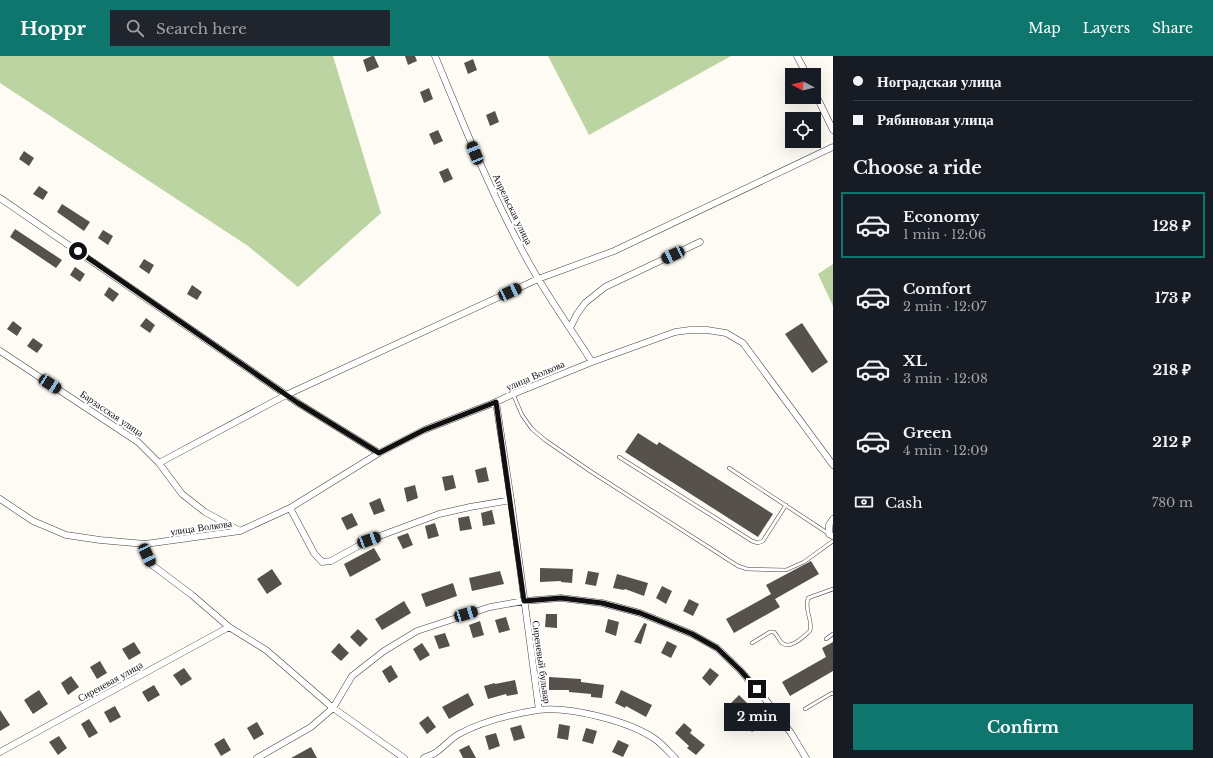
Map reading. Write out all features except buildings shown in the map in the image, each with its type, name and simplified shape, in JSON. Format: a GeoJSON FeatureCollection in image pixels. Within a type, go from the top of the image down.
{"type":"FeatureCollection","features":[{"type":"Feature","properties":{"kind":"street","name":"Апрельская улица"},"geometry":{"type":"LineString","coordinates":[[435,56],[481,167],[521,249],[538,279],[592,362]]}},
{"type":"Feature","properties":{"kind":"street"},"geometry":{"type":"LineString","coordinates":[[797,56],[803,68]]}},
{"type":"Feature","properties":{"kind":"street"},"geometry":{"type":"LineString","coordinates":[[820,104],[833,130]]}},
{"type":"Feature","properties":{"kind":"street"},"geometry":{"type":"LineString","coordinates":[[159,463],[286,395],[538,279],[614,251],[833,147]]}},
{"type":"Feature","properties":{"kind":"street"},"geometry":{"type":"LineString","coordinates":[[0,198],[286,395],[379,453]]}},
{"type":"Feature","properties":{"kind":"street"},"geometry":{"type":"LineString","coordinates":[[570,328],[577,314],[585,303],[606,287],[700,242]]}},
{"type":"Feature","properties":{"kind":"street","name":"улица Волкова"},"geometry":{"type":"LineString","coordinates":[[0,499],[33,520],[66,535],[100,540],[145,544],[240,531],[290,508],[379,453],[424,430],[592,362],[675,332],[707,330],[726,333],[743,342],[833,465]]}},
{"type":"Feature","properties":{"kind":"street","name":"Барзасская улица"},"geometry":{"type":"LineString","coordinates":[[0,351],[138,442],[159,463],[182,494],[205,512],[240,531]]}},
{"type":"Feature","properties":{"kind":"street","name":"Сиреневый бульвар"},"geometry":{"type":"LineString","coordinates":[[496,402],[511,500],[539,710]]}},
{"type":"Feature","properties":{"kind":"street"},"geometry":{"type":"LineString","coordinates":[[290,508],[314,553],[322,562],[331,561],[369,540],[438,514],[511,500]]}},
{"type":"Feature","properties":{"kind":"street"},"geometry":{"type":"LineString","coordinates":[[831,535],[829,525],[833,519]]}},
{"type":"Feature","properties":{"kind":"street"},"geometry":{"type":"LineString","coordinates":[[145,544],[147,555],[152,565],[192,595],[229,627],[266,650],[333,708],[404,758]]}},
{"type":"Feature","properties":{"kind":"street"},"geometry":{"type":"LineString","coordinates":[[257,758],[311,727],[333,708],[352,676],[384,651],[417,631],[490,607],[524,601],[561,598],[602,603],[640,613],[692,634],[717,648],[740,670],[792,733],[806,758]]}},
{"type":"Feature","properties":{"kind":"street","name":"Сиреневая улица"},"geometry":{"type":"LineString","coordinates":[[0,752],[229,627]]}},
{"type":"Feature","properties":{"kind":"street"},"geometry":{"type":"LineString","coordinates":[[424,758],[434,754],[458,734],[495,721],[539,710],[566,710],[593,715],[624,724],[655,739],[675,758]]}},
{"type":"Feature","properties":{"kind":"lane"},"geometry":{"type":"LineString","coordinates":[[513,394],[522,415],[532,429],[545,440],[590,471],[738,566],[747,569],[786,570],[804,562],[833,541]]}},
{"type":"Feature","properties":{"kind":"lane"},"geometry":{"type":"LineString","coordinates":[[619,457],[752,541],[758,543],[762,541],[786,505]]}},
{"type":"Feature","properties":{"kind":"lane"},"geometry":{"type":"LineString","coordinates":[[729,468],[831,535]]}},
{"type":"Feature","properties":{"kind":"lane"},"geometry":{"type":"LineString","coordinates":[[752,643],[770,632],[774,632],[782,643],[788,645],[793,644],[810,631],[812,624],[806,605],[808,598],[833,590]]}},
{"type":"Feature","properties":{"kind":"lane"},"geometry":{"type":"LineString","coordinates":[[826,639],[833,634]]}},
{"type":"Feature","properties":{"kind":"lane"},"geometry":{"type":"LineString","coordinates":[[805,709],[832,693],[833,694]]}},
{"type":"Feature","properties":{"kind":"green space"},"geometry":{"type":"Polygon","coordinates":[[[0,56],[333,56],[381,213],[298,287],[248,246],[0,83],[0,56]]]}},
{"type":"Feature","properties":{"kind":"green space"},"geometry":{"type":"Polygon","coordinates":[[[548,56],[731,56],[589,135],[548,56]]]}},
{"type":"Feature","properties":{"kind":"green space"},"geometry":{"type":"Polygon","coordinates":[[[833,264],[833,306],[818,274],[833,264]]]}},
{"type":"Feature","properties":{"kind":"route"},"geometry":{"type":"LineString","coordinates":[[78,251],[298,403],[379,453],[424,430],[496,402],[524,601],[561,598],[602,603],[640,613],[692,634],[717,648],[757,689]]}}]}
